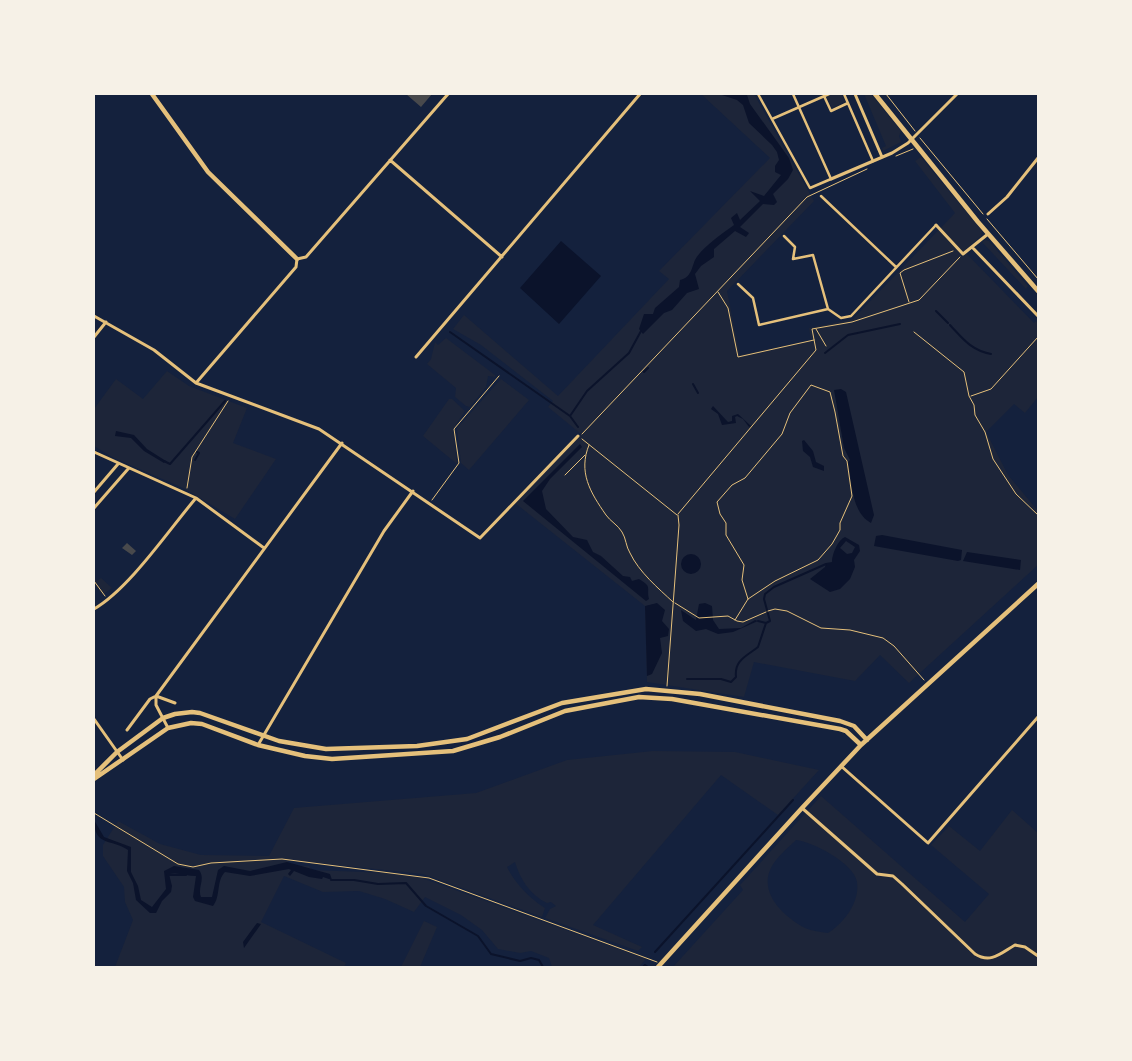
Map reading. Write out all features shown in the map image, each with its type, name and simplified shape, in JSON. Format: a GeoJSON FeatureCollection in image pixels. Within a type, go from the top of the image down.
{"type":"FeatureCollection","features":[{"type":"Feature","properties":{"kind":"street"},"geometry":{"type":"LineString","coordinates":[[152,94],[208,172],[298,259]]}},
{"type":"Feature","properties":{"kind":"street"},"geometry":{"type":"LineString","coordinates":[[298,259],[306,257],[448,94]]}},
{"type":"Feature","properties":{"kind":"street"},"geometry":{"type":"LineString","coordinates":[[416,357],[640,94]]}},
{"type":"Feature","properties":{"kind":"street"},"geometry":{"type":"LineString","coordinates":[[758,94],[810,188],[882,157],[912,141],[957,94]]}},
{"type":"Feature","properties":{"kind":"street"},"geometry":{"type":"LineString","coordinates":[[794,94],[831,179]]}},
{"type":"Feature","properties":{"kind":"street"},"geometry":{"type":"LineString","coordinates":[[772,119],[829,94]]}},
{"type":"Feature","properties":{"kind":"street"},"geometry":{"type":"LineString","coordinates":[[844,94],[873,161]]}},
{"type":"Feature","properties":{"kind":"street"},"geometry":{"type":"LineString","coordinates":[[855,94],[882,157]]}},
{"type":"Feature","properties":{"kind":"street"},"geometry":{"type":"LineString","coordinates":[[875,94],[988,234],[1038,291]]}},
{"type":"Feature","properties":{"kind":"street"},"geometry":{"type":"LineString","coordinates":[[824,96],[830,111],[848,103]]}},
{"type":"Feature","properties":{"kind":"street"},"geometry":{"type":"LineString","coordinates":[[988,214],[1007,197],[1038,158]]}},
{"type":"Feature","properties":{"kind":"street"},"geometry":{"type":"LineString","coordinates":[[390,160],[502,257]]}},
{"type":"Feature","properties":{"kind":"street"},"geometry":{"type":"LineString","coordinates":[[821,196],[896,267]]}},
{"type":"Feature","properties":{"kind":"street"},"geometry":{"type":"LineString","coordinates":[[784,236],[795,247],[793,259],[813,255],[828,309],[841,318],[851,316],[936,225],[963,254],[988,234]]}},
{"type":"Feature","properties":{"kind":"street"},"geometry":{"type":"LineString","coordinates":[[972,247],[1038,316]]}},
{"type":"Feature","properties":{"kind":"street"},"geometry":{"type":"LineString","coordinates":[[196,383],[296,267],[298,259]]}},
{"type":"Feature","properties":{"kind":"street"},"geometry":{"type":"LineString","coordinates":[[738,284],[753,298],[759,324],[828,309]]}},
{"type":"Feature","properties":{"kind":"street"},"geometry":{"type":"LineString","coordinates":[[94,316],[154,350],[196,383],[318,429],[342,443],[480,538],[580,435]]}},
{"type":"Feature","properties":{"kind":"street"},"geometry":{"type":"LineString","coordinates":[[94,337],[106,322]]}},
{"type":"Feature","properties":{"kind":"street"},"geometry":{"type":"LineString","coordinates":[[127,730],[150,699],[156,696],[342,443]]}},
{"type":"Feature","properties":{"kind":"street"},"geometry":{"type":"LineString","coordinates":[[94,452],[128,469],[196,498],[264,548]]}},
{"type":"Feature","properties":{"kind":"street"},"geometry":{"type":"LineString","coordinates":[[94,492],[118,464]]}},
{"type":"Feature","properties":{"kind":"street"},"geometry":{"type":"LineString","coordinates":[[94,508],[128,469]]}},
{"type":"Feature","properties":{"kind":"street"},"geometry":{"type":"LineString","coordinates":[[258,745],[384,531],[413,492]]}},
{"type":"Feature","properties":{"kind":"street"},"geometry":{"type":"LineString","coordinates":[[94,609],[108,600],[196,498]]}},
{"type":"Feature","properties":{"kind":"street"},"geometry":{"type":"LineString","coordinates":[[660,966],[841,766],[928,683],[1038,584]]}},
{"type":"Feature","properties":{"kind":"street"},"geometry":{"type":"LineString","coordinates":[[94,775],[118,752],[163,718],[175,714],[200,713],[264,737],[290,744],[326,749],[444,743],[490,732],[569,702],[626,690],[666,690],[700,694],[840,721],[854,726],[867,740]]}},
{"type":"Feature","properties":{"kind":"street"},"geometry":{"type":"LineString","coordinates":[[156,696],[175,703]]}},
{"type":"Feature","properties":{"kind":"street"},"geometry":{"type":"LineString","coordinates":[[156,696],[156,705],[168,728]]}},
{"type":"Feature","properties":{"kind":"street"},"geometry":{"type":"LineString","coordinates":[[94,779],[168,728],[191,723],[202,724],[258,745],[332,759],[453,751],[483,743],[581,707],[651,697],[840,729],[846,731],[861,746]]}},
{"type":"Feature","properties":{"kind":"street"},"geometry":{"type":"LineString","coordinates":[[841,766],[928,843],[1038,717]]}},
{"type":"Feature","properties":{"kind":"street"},"geometry":{"type":"LineString","coordinates":[[94,719],[123,760]]}},
{"type":"Feature","properties":{"kind":"street"},"geometry":{"type":"LineString","coordinates":[[288,752],[290,744]]}},
{"type":"Feature","properties":{"kind":"street"},"geometry":{"type":"LineString","coordinates":[[802,808],[877,874],[893,876],[975,954],[982,958],[991,959],[1016,945],[1025,946],[1038,956]]}},
{"type":"Feature","properties":{"kind":"path"},"geometry":{"type":"LineString","coordinates":[[886,94],[1038,279]]}},
{"type":"Feature","properties":{"kind":"path"},"geometry":{"type":"LineString","coordinates":[[892,158],[917,147]]}},
{"type":"Feature","properties":{"kind":"path"},"geometry":{"type":"LineString","coordinates":[[666,690],[679,525],[677,515],[589,445],[580,435],[807,197],[867,169]]}},
{"type":"Feature","properties":{"kind":"path"},"geometry":{"type":"LineString","coordinates":[[910,303],[900,274],[904,270],[954,250]]}},
{"type":"Feature","properties":{"kind":"path"},"geometry":{"type":"LineString","coordinates":[[677,515],[816,350],[812,329],[852,322],[920,300],[960,256]]}},
{"type":"Feature","properties":{"kind":"path"},"geometry":{"type":"LineString","coordinates":[[718,291],[728,308],[738,356],[814,340]]}},
{"type":"Feature","properties":{"kind":"path"},"geometry":{"type":"LineString","coordinates":[[815,329],[826,346]]}},
{"type":"Feature","properties":{"kind":"path"},"geometry":{"type":"LineString","coordinates":[[914,332],[964,372],[969,396],[993,459],[1016,494],[1038,515]]}},
{"type":"Feature","properties":{"kind":"path"},"geometry":{"type":"LineString","coordinates":[[969,396],[991,389],[1038,337]]}},
{"type":"Feature","properties":{"kind":"path"},"geometry":{"type":"LineString","coordinates":[[430,503],[459,463],[454,429],[499,376]]}},
{"type":"Feature","properties":{"kind":"path"},"geometry":{"type":"LineString","coordinates":[[735,620],[748,599],[776,581],[818,560],[840,530],[840,522],[852,496],[847,461],[843,456],[836,412],[830,392],[811,385],[790,413],[782,434],[745,478],[732,485],[717,502],[720,514],[726,523],[726,535],[744,565],[742,580],[748,599]]}},
{"type":"Feature","properties":{"kind":"path"},"geometry":{"type":"LineString","coordinates":[[185,494],[192,457],[232,396]]}},
{"type":"Feature","properties":{"kind":"path"},"geometry":{"type":"LineString","coordinates":[[565,475],[585,454],[589,445]]}},
{"type":"Feature","properties":{"kind":"path"},"geometry":{"type":"LineString","coordinates":[[585,454],[584,473],[602,508],[622,532],[630,553],[641,568],[674,603],[699,618],[728,616],[743,622],[767,611],[775,609],[787,611],[821,628],[850,630],[883,638],[894,646],[928,683]]}},
{"type":"Feature","properties":{"kind":"path"},"geometry":{"type":"LineString","coordinates":[[94,581],[108,600]]}},
{"type":"Feature","properties":{"kind":"path"},"geometry":{"type":"LineString","coordinates":[[94,813],[178,864],[193,867],[211,863],[282,859],[429,878],[592,936],[660,966]]}},
{"type":"Feature","properties":{"kind":"shaded area"},"geometry":{"type":"Polygon","coordinates":[[[701,94],[754,94],[814,201],[727,291],[740,355],[811,340],[809,328],[853,319],[955,213],[915,161],[921,157],[982,231],[981,236],[964,251],[1034,323],[1036,321],[1038,324],[1038,397],[1025,413],[1014,404],[986,432],[1008,475],[1038,511],[1038,565],[909,683],[880,655],[855,681],[754,662],[744,697],[647,682],[645,606],[515,503],[581,434],[548,407],[553,401],[481,345],[453,329],[464,315],[558,396],[669,279],[659,271],[770,158],[701,94]]]}},
{"type":"Feature","properties":{"kind":"shaded area"},"geometry":{"type":"Polygon","coordinates":[[[719,94],[747,95],[750,104],[789,158],[793,170],[788,179],[773,194],[777,202],[774,205],[763,204],[740,227],[749,233],[746,237],[735,231],[714,249],[714,257],[701,266],[695,274],[699,289],[687,293],[672,310],[664,313],[643,334],[639,329],[644,314],[653,314],[655,308],[679,287],[680,280],[689,275],[698,255],[734,225],[731,218],[737,213],[740,220],[760,201],[750,191],[764,196],[781,175],[775,172],[775,166],[779,160],[777,152],[749,123],[743,105],[737,100],[719,94]]]}},
{"type":"Feature","properties":{"kind":"shaded area"},"geometry":{"type":"Polygon","coordinates":[[[842,94],[845,102],[832,108],[826,96],[842,94]]]}},
{"type":"Feature","properties":{"kind":"shaded area"},"geometry":{"type":"Polygon","coordinates":[[[864,94],[871,94],[901,131],[899,136],[901,142],[883,151],[882,148],[886,146],[864,94]]]}},
{"type":"Feature","properties":{"kind":"shaded area"},"geometry":{"type":"Polygon","coordinates":[[[985,240],[989,241],[1028,286],[1026,289],[982,242],[985,240]]]}},
{"type":"Feature","properties":{"kind":"shaded area"},"geometry":{"type":"Polygon","coordinates":[[[561,241],[601,276],[559,324],[520,288],[561,241]]]}},
{"type":"Feature","properties":{"kind":"shaded area"},"geometry":{"type":"Polygon","coordinates":[[[446,338],[495,375],[495,377],[488,376],[486,387],[470,407],[455,397],[456,388],[427,364],[431,359],[435,342],[438,345],[446,338]]]}},
{"type":"Feature","properties":{"kind":"shaded area"},"geometry":{"type":"Polygon","coordinates":[[[167,371],[189,386],[247,408],[233,443],[276,459],[235,519],[183,488],[114,458],[94,446],[94,409],[116,379],[143,399],[167,371]]]}},
{"type":"Feature","properties":{"kind":"shaded area"},"geometry":{"type":"Polygon","coordinates":[[[501,379],[529,400],[469,470],[461,463],[457,428],[501,379]]]}},
{"type":"Feature","properties":{"kind":"shaded area"},"geometry":{"type":"Polygon","coordinates":[[[841,389],[846,392],[874,515],[871,523],[860,512],[854,496],[848,462],[850,460],[844,448],[834,390],[841,389]]]}},
{"type":"Feature","properties":{"kind":"shaded area"},"geometry":{"type":"Polygon","coordinates":[[[449,399],[452,399],[465,411],[453,429],[457,464],[423,436],[449,399]]]}},
{"type":"Feature","properties":{"kind":"shaded area"},"geometry":{"type":"Polygon","coordinates":[[[713,406],[728,422],[732,421],[732,416],[738,414],[751,426],[749,427],[743,419],[737,416],[735,417],[736,423],[722,425],[718,414],[711,409],[713,406]]]}},
{"type":"Feature","properties":{"kind":"shaded area"},"geometry":{"type":"Polygon","coordinates":[[[116,431],[134,435],[147,449],[166,461],[164,463],[144,451],[131,438],[115,436],[116,431]]]}},
{"type":"Feature","properties":{"kind":"shaded area"},"geometry":{"type":"Polygon","coordinates":[[[804,440],[813,451],[816,462],[824,466],[824,471],[813,467],[810,457],[803,451],[802,441],[804,440]]]}},
{"type":"Feature","properties":{"kind":"shaded area"},"geometry":{"type":"Polygon","coordinates":[[[580,444],[582,447],[550,479],[542,491],[546,509],[573,537],[587,540],[593,552],[601,556],[623,576],[630,577],[632,581],[639,579],[646,584],[649,599],[646,601],[523,501],[580,444]]]}},
{"type":"Feature","properties":{"kind":"shaded area"},"geometry":{"type":"Polygon","coordinates":[[[882,535],[962,550],[961,560],[874,546],[876,536],[882,535]]]}},
{"type":"Feature","properties":{"kind":"shaded area"},"geometry":{"type":"Polygon","coordinates":[[[845,537],[859,545],[860,551],[854,560],[855,567],[850,579],[840,589],[830,592],[810,579],[825,567],[826,563],[832,562],[836,548],[845,537]],[[846,541],[840,548],[847,554],[852,553],[855,547],[846,541]]]}},
{"type":"Feature","properties":{"kind":"shaded area"},"geometry":{"type":"Polygon","coordinates":[[[967,552],[1021,560],[1020,570],[963,561],[967,552]]]}},
{"type":"Feature","properties":{"kind":"shaded area"},"geometry":{"type":"Polygon","coordinates":[[[691,554],[698,557],[701,564],[698,571],[691,574],[684,571],[681,564],[684,557],[691,554]]]}},
{"type":"Feature","properties":{"kind":"shaded area"},"geometry":{"type":"Polygon","coordinates":[[[94,578],[97,581],[101,578],[112,588],[102,595],[94,583],[94,578]]]}},
{"type":"Feature","properties":{"kind":"shaded area"},"geometry":{"type":"Polygon","coordinates":[[[657,603],[665,610],[662,621],[669,629],[668,636],[660,638],[662,653],[652,674],[647,676],[645,606],[657,603]]]}},
{"type":"Feature","properties":{"kind":"shaded area"},"geometry":{"type":"Polygon","coordinates":[[[705,603],[712,606],[713,620],[719,629],[741,628],[755,620],[758,621],[733,632],[718,634],[706,629],[696,631],[683,621],[681,610],[696,620],[699,604],[705,603]]]}},
{"type":"Feature","properties":{"kind":"shaded area"},"geometry":{"type":"Polygon","coordinates":[[[653,751],[735,752],[819,770],[778,815],[721,775],[593,925],[642,947],[638,951],[545,918],[550,909],[556,906],[551,902],[547,903],[541,900],[531,891],[523,880],[515,862],[507,867],[523,890],[545,908],[542,917],[423,874],[289,860],[287,865],[309,866],[312,870],[389,873],[422,878],[646,959],[639,967],[552,967],[549,958],[531,951],[520,953],[498,949],[482,930],[461,915],[425,897],[414,912],[385,899],[359,891],[323,892],[284,876],[261,922],[346,963],[344,967],[115,967],[133,920],[125,902],[124,887],[103,856],[103,845],[118,821],[160,844],[201,855],[269,856],[294,808],[476,793],[567,760],[653,751]]]}},
{"type":"Feature","properties":{"kind":"shaded area"},"geometry":{"type":"Polygon","coordinates":[[[821,796],[965,922],[989,894],[931,845],[949,826],[980,851],[1012,810],[1038,833],[1038,967],[673,967],[743,890],[740,885],[821,796]],[[796,840],[772,866],[768,876],[770,894],[781,910],[797,923],[814,931],[828,933],[840,924],[850,911],[856,897],[857,882],[849,868],[841,861],[822,849],[796,840]]]}},
{"type":"Feature","properties":{"kind":"shaded area"},"geometry":{"type":"Polygon","coordinates":[[[94,820],[104,837],[131,847],[131,872],[138,886],[141,900],[152,907],[166,889],[164,871],[174,866],[199,870],[202,877],[201,897],[212,897],[218,870],[224,866],[250,871],[287,862],[330,874],[332,880],[323,877],[322,879],[309,877],[294,871],[290,876],[288,874],[291,870],[289,869],[250,876],[225,872],[220,880],[217,898],[213,906],[195,901],[193,897],[196,876],[176,873],[169,874],[172,886],[171,892],[162,901],[156,913],[150,913],[136,900],[133,883],[127,871],[128,850],[105,841],[97,835],[94,820]]]}},
{"type":"Feature","properties":{"kind":"shaded area"},"geometry":{"type":"Polygon","coordinates":[[[424,921],[437,927],[420,967],[401,967],[424,921]]]}},
{"type":"Feature","properties":{"kind":"shaded area"},"geometry":{"type":"Polygon","coordinates":[[[257,923],[261,924],[244,948],[243,942],[257,923]]]}},
{"type":"Feature","properties":{"kind":"building"},"geometry":{"type":"Polygon","coordinates":[[[406,94],[432,94],[421,107],[406,94]]]}},
{"type":"Feature","properties":{"kind":"building"},"geometry":{"type":"Polygon","coordinates":[[[127,543],[136,551],[132,555],[122,548],[127,543]]]}},
{"type":"Feature","properties":{"kind":"waterway"},"geometry":{"type":"LineString","coordinates":[[936,311],[948,323]]}},
{"type":"Feature","properties":{"kind":"waterway"},"geometry":{"type":"LineString","coordinates":[[825,353],[848,335],[900,324]]}},
{"type":"Feature","properties":{"kind":"waterway"},"geometry":{"type":"LineString","coordinates":[[950,325],[973,347],[991,354]]}},
{"type":"Feature","properties":{"kind":"waterway"},"geometry":{"type":"LineString","coordinates":[[570,416],[587,391],[629,353],[641,331]]}},
{"type":"Feature","properties":{"kind":"waterway"},"geometry":{"type":"LineString","coordinates":[[450,332],[570,416],[578,427]]}},
{"type":"Feature","properties":{"kind":"waterway"},"geometry":{"type":"LineString","coordinates":[[644,372],[648,368]]}},
{"type":"Feature","properties":{"kind":"waterway"},"geometry":{"type":"LineString","coordinates":[[693,384],[698,393]]}},
{"type":"Feature","properties":{"kind":"waterway"},"geometry":{"type":"LineString","coordinates":[[164,461],[170,464],[225,401]]}},
{"type":"Feature","properties":{"kind":"waterway"},"geometry":{"type":"LineString","coordinates":[[195,460],[199,453],[197,452]]}},
{"type":"Feature","properties":{"kind":"waterway"},"geometry":{"type":"LineString","coordinates":[[758,621],[766,623],[770,621],[764,599],[765,594],[774,587],[826,564]]}},
{"type":"Feature","properties":{"kind":"waterway"},"geometry":{"type":"LineString","coordinates":[[687,679],[721,679],[731,682],[736,677],[739,662],[758,647],[766,623]]}},
{"type":"Feature","properties":{"kind":"waterway"},"geometry":{"type":"LineString","coordinates":[[655,952],[793,800]]}},
{"type":"Feature","properties":{"kind":"waterway"},"geometry":{"type":"LineString","coordinates":[[167,875],[186,875]]}},
{"type":"Feature","properties":{"kind":"waterway"},"geometry":{"type":"LineString","coordinates":[[331,880],[354,880],[378,884],[406,883],[426,906],[478,936],[491,954],[520,961],[531,958],[539,960],[543,967]]}},
{"type":"Feature","properties":{"kind":"waterway"},"geometry":{"type":"LineString","coordinates":[[643,967],[645,965],[648,967]]}}]}
